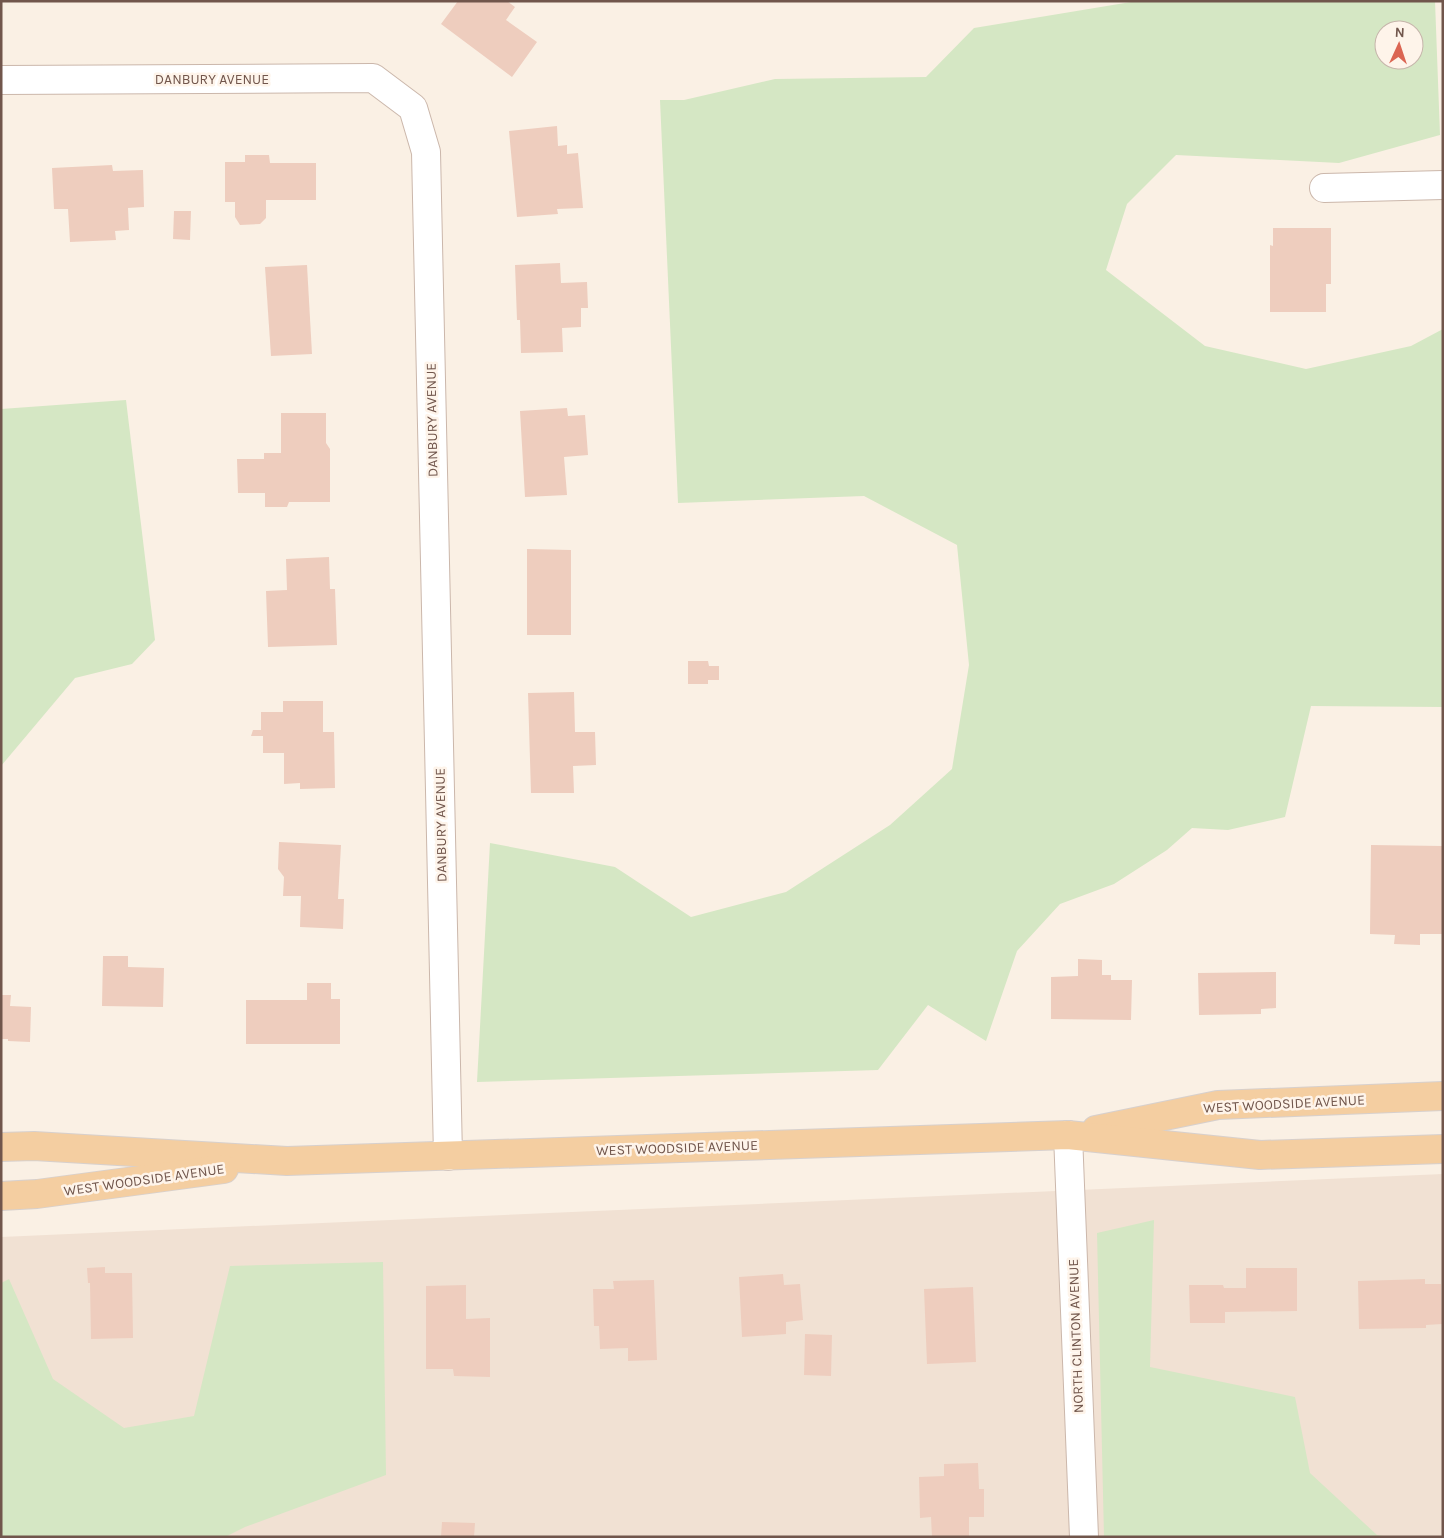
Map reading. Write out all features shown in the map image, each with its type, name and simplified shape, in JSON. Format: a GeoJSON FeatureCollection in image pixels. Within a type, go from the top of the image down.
{"type":"FeatureCollection","features":[{"type":"Feature","properties":{"kind":"main road","name":"WEST WOODSIDE AVENUE"},"geometry":{"type":"LineString","coordinates":[[1068,1135],[1218,1105],[1443,1096]]}},
{"type":"Feature","properties":{"kind":"main road","name":"WEST WOODSIDE AVENUE"},"geometry":{"type":"LineString","coordinates":[[1,1147],[34,1146],[287,1161],[1068,1135],[1260,1154],[1443,1149]]}},
{"type":"Feature","properties":{"kind":"main road","name":"WEST WOODSIDE AVENUE"},"geometry":{"type":"LineString","coordinates":[[1,1196],[37,1194],[287,1161]]}},
{"type":"Feature","properties":{"kind":"street","name":"DANBURY AVENUE"},"geometry":{"type":"LineString","coordinates":[[1,80],[372,78],[413,108],[426,152],[448,1156]]}},
{"type":"Feature","properties":{"kind":"street"},"geometry":{"type":"LineString","coordinates":[[1324,188],[1443,185]]}},
{"type":"Feature","properties":{"kind":"street","name":"NORTH CLINTON AVENUE"},"geometry":{"type":"LineString","coordinates":[[1068,1135],[1084,1537]]}},
{"type":"Feature","properties":{"kind":"shaded area"},"geometry":{"type":"Polygon","coordinates":[[[1443,1174],[1443,1537],[1,1537],[1,1237],[1443,1174]]]}},
{"type":"Feature","properties":{"kind":"green space"},"geometry":{"type":"Polygon","coordinates":[[[1137,1],[1435,1],[1440,135],[1339,163],[1176,155],[1127,204],[1106,270],[1205,346],[1306,369],[1411,346],[1443,329],[1443,707],[1311,706],[1285,817],[1228,830],[1192,828],[1167,850],[1114,884],[1060,904],[1017,951],[986,1041],[928,1005],[878,1070],[477,1082],[490,843],[615,867],[691,917],[786,892],[890,825],[952,769],[969,665],[957,545],[864,496],[678,503],[660,100],[684,100],[775,79],[926,77],[974,28],[1137,1]]]}},
{"type":"Feature","properties":{"kind":"green space"},"geometry":{"type":"Polygon","coordinates":[[[126,400],[155,640],[132,664],[75,678],[1,766],[1,409],[126,400]]]}},
{"type":"Feature","properties":{"kind":"green space"},"geometry":{"type":"Polygon","coordinates":[[[1154,1220],[1150,1367],[1295,1397],[1310,1473],[1377,1535],[1390,1537],[1104,1537],[1097,1233],[1154,1220]]]}},
{"type":"Feature","properties":{"kind":"green space"},"geometry":{"type":"Polygon","coordinates":[[[383,1262],[386,1475],[245,1527],[225,1537],[1,1537],[1,1283],[9,1279],[53,1379],[124,1428],[194,1416],[230,1266],[383,1262]]]}},
{"type":"Feature","properties":{"kind":"building"},"geometry":{"type":"Polygon","coordinates":[[[458,1],[507,1],[515,7],[506,20],[537,42],[512,77],[441,24],[458,1]]]}},
{"type":"Feature","properties":{"kind":"building"},"geometry":{"type":"Polygon","coordinates":[[[557,126],[558,146],[567,145],[567,154],[578,153],[583,208],[557,209],[558,214],[517,217],[509,131],[557,126]]]}},
{"type":"Feature","properties":{"kind":"building"},"geometry":{"type":"Polygon","coordinates":[[[245,155],[269,155],[270,163],[316,163],[316,200],[266,200],[266,218],[260,224],[240,225],[235,217],[235,202],[225,202],[225,162],[245,162],[245,155]]]}},
{"type":"Feature","properties":{"kind":"building"},"geometry":{"type":"Polygon","coordinates":[[[112,165],[113,171],[143,170],[144,207],[128,208],[129,230],[115,231],[116,240],[70,242],[68,209],[54,209],[52,168],[112,165]]]}},
{"type":"Feature","properties":{"kind":"building"},"geometry":{"type":"Polygon","coordinates":[[[174,211],[191,211],[190,240],[173,239],[174,211]]]}},
{"type":"Feature","properties":{"kind":"building"},"geometry":{"type":"Polygon","coordinates":[[[1273,228],[1331,228],[1331,284],[1326,284],[1326,312],[1270,312],[1270,245],[1273,246],[1273,228]]]}},
{"type":"Feature","properties":{"kind":"building"},"geometry":{"type":"Polygon","coordinates":[[[560,263],[561,283],[587,282],[588,308],[581,308],[581,327],[562,328],[563,352],[521,353],[520,320],[517,320],[515,265],[560,263]]]}},
{"type":"Feature","properties":{"kind":"building"},"geometry":{"type":"Polygon","coordinates":[[[307,265],[312,354],[271,356],[265,267],[307,265]]]}},
{"type":"Feature","properties":{"kind":"building"},"geometry":{"type":"Polygon","coordinates":[[[567,408],[568,416],[585,415],[588,455],[564,457],[567,495],[525,497],[520,411],[567,408]]]}},
{"type":"Feature","properties":{"kind":"building"},"geometry":{"type":"Polygon","coordinates":[[[281,413],[326,413],[326,443],[330,449],[330,502],[289,502],[287,507],[265,507],[265,493],[238,493],[237,459],[264,459],[264,453],[281,453],[281,413]]]}},
{"type":"Feature","properties":{"kind":"building"},"geometry":{"type":"Polygon","coordinates":[[[527,549],[571,550],[571,635],[527,635],[527,549]]]}},
{"type":"Feature","properties":{"kind":"building"},"geometry":{"type":"Polygon","coordinates":[[[329,557],[330,589],[335,589],[337,645],[268,647],[266,591],[287,590],[286,559],[329,557]]]}},
{"type":"Feature","properties":{"kind":"building"},"geometry":{"type":"Polygon","coordinates":[[[688,661],[708,661],[709,666],[719,666],[719,680],[708,680],[708,684],[688,684],[688,661]]]}},
{"type":"Feature","properties":{"kind":"building"},"geometry":{"type":"Polygon","coordinates":[[[574,692],[575,732],[595,732],[596,765],[573,766],[574,793],[531,793],[528,693],[574,692]]]}},
{"type":"Feature","properties":{"kind":"building"},"geometry":{"type":"Polygon","coordinates":[[[283,701],[323,701],[323,732],[334,732],[335,788],[300,789],[300,783],[284,784],[284,753],[263,753],[263,736],[251,736],[253,730],[261,730],[261,712],[283,712],[283,701]]]}},
{"type":"Feature","properties":{"kind":"building"},"geometry":{"type":"Polygon","coordinates":[[[279,842],[341,845],[338,899],[344,899],[343,929],[300,927],[301,896],[283,896],[284,877],[278,869],[279,842]]]}},
{"type":"Feature","properties":{"kind":"building"},"geometry":{"type":"Polygon","coordinates":[[[1371,845],[1443,846],[1443,934],[1420,934],[1420,945],[1394,944],[1395,935],[1370,934],[1371,845]]]}},
{"type":"Feature","properties":{"kind":"building"},"geometry":{"type":"Polygon","coordinates":[[[103,956],[128,956],[128,967],[164,968],[163,1007],[102,1006],[103,956]]]}},
{"type":"Feature","properties":{"kind":"building"},"geometry":{"type":"Polygon","coordinates":[[[1078,959],[1102,960],[1102,975],[1111,975],[1111,980],[1132,980],[1131,1020],[1051,1019],[1051,977],[1078,976],[1078,959]]]}},
{"type":"Feature","properties":{"kind":"building"},"geometry":{"type":"Polygon","coordinates":[[[1276,972],[1276,1008],[1261,1009],[1261,1014],[1199,1015],[1198,973],[1276,972]]]}},
{"type":"Feature","properties":{"kind":"building"},"geometry":{"type":"Polygon","coordinates":[[[307,983],[331,983],[331,999],[340,999],[340,1044],[246,1044],[246,1000],[307,1000],[307,983]]]}},
{"type":"Feature","properties":{"kind":"building"},"geometry":{"type":"Polygon","coordinates":[[[1,995],[11,995],[10,1006],[31,1007],[30,1042],[1,1039],[1,995]]]}},
{"type":"Feature","properties":{"kind":"building"},"geometry":{"type":"Polygon","coordinates":[[[105,1267],[105,1273],[132,1273],[133,1338],[91,1339],[90,1283],[88,1283],[87,1268],[105,1267]]]}},
{"type":"Feature","properties":{"kind":"building"},"geometry":{"type":"Polygon","coordinates":[[[1246,1268],[1297,1268],[1297,1311],[1225,1312],[1225,1323],[1190,1323],[1189,1285],[1223,1285],[1224,1288],[1246,1288],[1246,1268]]]}},
{"type":"Feature","properties":{"kind":"building"},"geometry":{"type":"Polygon","coordinates":[[[783,1274],[784,1285],[800,1284],[803,1320],[786,1322],[786,1334],[742,1337],[739,1277],[783,1274]]]}},
{"type":"Feature","properties":{"kind":"building"},"geometry":{"type":"Polygon","coordinates":[[[1425,1279],[1425,1284],[1441,1284],[1442,1324],[1426,1325],[1426,1328],[1359,1329],[1358,1281],[1425,1279]]]}},
{"type":"Feature","properties":{"kind":"building"},"geometry":{"type":"Polygon","coordinates":[[[654,1280],[657,1360],[628,1361],[628,1348],[600,1349],[599,1326],[594,1326],[593,1289],[614,1289],[613,1281],[654,1280]]]}},
{"type":"Feature","properties":{"kind":"building"},"geometry":{"type":"Polygon","coordinates":[[[466,1285],[466,1319],[490,1318],[490,1377],[454,1376],[453,1369],[426,1369],[426,1286],[466,1285]]]}},
{"type":"Feature","properties":{"kind":"building"},"geometry":{"type":"Polygon","coordinates":[[[973,1287],[976,1362],[927,1364],[924,1289],[973,1287]]]}},
{"type":"Feature","properties":{"kind":"building"},"geometry":{"type":"Polygon","coordinates":[[[805,1334],[832,1335],[831,1376],[804,1375],[805,1334]]]}},
{"type":"Feature","properties":{"kind":"building"},"geometry":{"type":"Polygon","coordinates":[[[978,1463],[979,1489],[984,1489],[984,1517],[969,1517],[969,1536],[932,1537],[931,1517],[920,1518],[919,1477],[944,1476],[944,1464],[978,1463]]]}},
{"type":"Feature","properties":{"kind":"building"},"geometry":{"type":"Polygon","coordinates":[[[442,1522],[475,1523],[474,1537],[441,1537],[442,1522]]]}}]}
